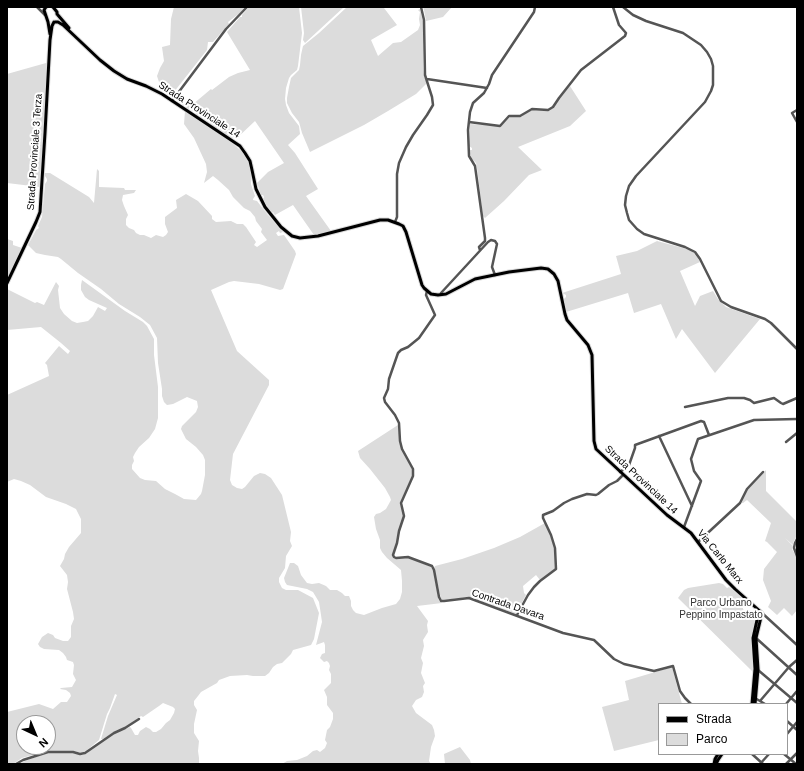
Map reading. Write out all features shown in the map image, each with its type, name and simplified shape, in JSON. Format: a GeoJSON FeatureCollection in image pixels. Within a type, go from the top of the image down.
{"type":"FeatureCollection","features":[{"type":"Feature","properties":{"kind":"main road"},"geometry":{"type":"LineString","coordinates":[[46,7],[44,10],[48,22],[50,40]]}},
{"type":"Feature","properties":{"kind":"main road"},"geometry":{"type":"LineString","coordinates":[[54,7],[57,13],[82,43]]}},
{"type":"Feature","properties":{"kind":"main road"},"geometry":{"type":"LineString","coordinates":[[50,40],[52,26],[58,18],[57,13]]}},
{"type":"Feature","properties":{"kind":"main road"},"geometry":{"type":"LineString","coordinates":[[46,16],[49,21],[58,22],[63,25],[82,43]]}},
{"type":"Feature","properties":{"kind":"main road","name":"Strada Provinciale 3 Terza"},"geometry":{"type":"LineString","coordinates":[[7,283],[40,212],[50,40]]}},
{"type":"Feature","properties":{"kind":"main road","name":"Strada Provinciale 14"},"geometry":{"type":"LineString","coordinates":[[82,43],[114,71],[127,79],[151,88],[233,141],[242,149],[248,156],[251,164],[257,193],[262,203],[276,222],[288,234],[296,237],[309,238],[380,220],[395,222]]}},
{"type":"Feature","properties":{"kind":"main road"},"geometry":{"type":"LineString","coordinates":[[395,222],[401,225],[404,229],[422,285],[427,291],[434,295]]}},
{"type":"Feature","properties":{"kind":"main road","name":"Strada Provinciale 14"},"geometry":{"type":"LineString","coordinates":[[434,295],[438,296],[446,294],[475,279],[525,269],[548,269],[556,277],[566,317],[588,345],[592,355],[594,436],[595,446],[598,452],[667,516],[684,527]]}},
{"type":"Feature","properties":{"kind":"main road","name":"Via Carlo Marx"},"geometry":{"type":"LineString","coordinates":[[684,527],[691,533],[726,580],[761,612]]}},
{"type":"Feature","properties":{"kind":"main road"},"geometry":{"type":"LineString","coordinates":[[753,703],[756,668],[756,638],[761,612]]}},
{"type":"Feature","properties":{"kind":"main road"},"geometry":{"type":"LineString","coordinates":[[756,668],[753,638],[761,612]]}},
{"type":"Feature","properties":{"kind":"main road"},"geometry":{"type":"LineString","coordinates":[[715,764],[721,755]]}},
{"type":"Feature","properties":{"kind":"street"},"geometry":{"type":"LineString","coordinates":[[37,7],[46,16]]}},
{"type":"Feature","properties":{"kind":"street"},"geometry":{"type":"LineString","coordinates":[[41,7],[46,7]]}},
{"type":"Feature","properties":{"kind":"street"},"geometry":{"type":"LineString","coordinates":[[172,101],[226,29],[247,7]]}},
{"type":"Feature","properties":{"kind":"street"},"geometry":{"type":"LineString","coordinates":[[395,222],[397,217],[397,174],[399,163],[417,128],[433,105],[424,66],[424,20],[421,7]]}},
{"type":"Feature","properties":{"kind":"street"},"geometry":{"type":"LineString","coordinates":[[480,250],[479,247],[485,241],[485,238],[475,166],[469,156],[470,112],[473,103],[484,93],[492,75],[534,12],[535,7]]}},
{"type":"Feature","properties":{"kind":"street"},"geometry":{"type":"LineString","coordinates":[[469,122],[500,126],[509,116],[520,116],[532,109],[548,110],[553,107],[581,70],[625,36],[626,33],[619,25],[613,7]]}},
{"type":"Feature","properties":{"kind":"street"},"geometry":{"type":"LineString","coordinates":[[623,7],[633,15],[646,21],[683,33],[701,45],[711,59],[714,76],[712,91],[705,102],[632,181],[627,190],[625,201],[625,209],[629,220],[644,234],[685,247],[695,252],[721,301],[730,307],[765,319],[797,349]]}},
{"type":"Feature","properties":{"kind":"street"},"geometry":{"type":"LineString","coordinates":[[427,79],[487,88]]}},
{"type":"Feature","properties":{"kind":"street"},"geometry":{"type":"LineString","coordinates":[[797,110],[792,113],[797,122]]}},
{"type":"Feature","properties":{"kind":"street"},"geometry":{"type":"LineString","coordinates":[[441,292],[491,240],[496,242],[492,268],[495,275]]}},
{"type":"Feature","properties":{"kind":"street","name":"Contrada Davara"},"geometry":{"type":"LineString","coordinates":[[427,291],[426,295],[435,315],[419,338],[408,347],[398,352],[389,379],[388,389],[384,398],[385,402],[399,423],[402,449],[413,469],[413,476],[401,502],[404,516],[399,531],[394,556],[396,558],[408,557],[432,566],[441,601],[469,598],[563,633],[594,640],[614,659],[624,664],[654,670],[673,666],[680,691],[690,703]]}},
{"type":"Feature","properties":{"kind":"street"},"geometry":{"type":"LineString","coordinates":[[430,303],[434,295]]}},
{"type":"Feature","properties":{"kind":"street"},"geometry":{"type":"LineString","coordinates":[[685,407],[728,398],[744,398],[754,403],[774,398],[783,404],[797,398]]}},
{"type":"Feature","properties":{"kind":"street"},"geometry":{"type":"LineString","coordinates":[[684,527],[701,481],[694,471],[691,457],[698,439],[754,420],[797,419]]}},
{"type":"Feature","properties":{"kind":"street"},"geometry":{"type":"LineString","coordinates":[[620,472],[629,465],[635,445],[701,421],[704,422],[709,435]]}},
{"type":"Feature","properties":{"kind":"street"},"geometry":{"type":"LineString","coordinates":[[786,442],[797,433]]}},
{"type":"Feature","properties":{"kind":"street"},"geometry":{"type":"LineString","coordinates":[[659,436],[692,506]]}},
{"type":"Feature","properties":{"kind":"street"},"geometry":{"type":"LineString","coordinates":[[698,542],[740,503],[747,489],[763,472]]}},
{"type":"Feature","properties":{"kind":"street"},"geometry":{"type":"LineString","coordinates":[[517,615],[534,587],[556,569],[555,548],[543,515],[553,511],[572,499],[587,494],[598,494],[609,485],[618,481],[623,475]]}},
{"type":"Feature","properties":{"kind":"street"},"geometry":{"type":"LineString","coordinates":[[797,539],[794,548],[797,556]]}},
{"type":"Feature","properties":{"kind":"street"},"geometry":{"type":"LineString","coordinates":[[761,612],[797,645]]}},
{"type":"Feature","properties":{"kind":"street"},"geometry":{"type":"LineString","coordinates":[[756,638],[797,675]]}},
{"type":"Feature","properties":{"kind":"street"},"geometry":{"type":"LineString","coordinates":[[760,701],[797,660]]}},
{"type":"Feature","properties":{"kind":"street"},"geometry":{"type":"LineString","coordinates":[[756,668],[797,703]]}},
{"type":"Feature","properties":{"kind":"street"},"geometry":{"type":"LineString","coordinates":[[787,703],[797,691]]}},
{"type":"Feature","properties":{"kind":"street"},"geometry":{"type":"LineString","coordinates":[[754,698],[763,703]]}},
{"type":"Feature","properties":{"kind":"street"},"geometry":{"type":"LineString","coordinates":[[16,764],[23,760],[48,752],[85,753],[114,733],[139,719]]}},
{"type":"Feature","properties":{"kind":"street"},"geometry":{"type":"LineString","coordinates":[[788,722],[797,730]]}},
{"type":"Feature","properties":{"kind":"street"},"geometry":{"type":"LineString","coordinates":[[788,733],[797,722]]}},
{"type":"Feature","properties":{"kind":"street"},"geometry":{"type":"LineString","coordinates":[[786,764],[797,753]]}},
{"type":"Feature","properties":{"kind":"street"},"geometry":{"type":"LineString","coordinates":[[753,755],[762,763],[768,755]]}},
{"type":"Feature","properties":{"kind":"street"},"geometry":{"type":"LineString","coordinates":[[785,755],[796,764]]}},
{"type":"Feature","properties":{"kind":"green space"},"geometry":{"type":"Polygon","coordinates":[[[174,7],[245,7],[228,22],[229,24],[213,42],[208,42],[207,50],[170,97],[162,91],[157,76],[164,61],[162,47],[170,45],[171,19],[174,7]]]}},
{"type":"Feature","properties":{"kind":"green space"},"geometry":{"type":"Polygon","coordinates":[[[249,7],[299,7],[302,33],[298,66],[297,70],[289,78],[285,99],[289,113],[299,126],[300,134],[288,145],[295,153],[318,189],[306,196],[331,231],[314,235],[293,205],[275,215],[271,212],[263,200],[264,197],[261,195],[257,183],[268,172],[284,163],[255,121],[236,139],[234,137],[231,138],[196,114],[194,110],[192,111],[176,101],[176,98],[183,104],[192,105],[211,89],[212,90],[229,77],[250,70],[227,32],[240,17],[242,17],[249,7]]]}},
{"type":"Feature","properties":{"kind":"green space"},"geometry":{"type":"Polygon","coordinates":[[[301,7],[344,7],[305,43],[303,40],[304,33],[301,7]]]}},
{"type":"Feature","properties":{"kind":"green space"},"geometry":{"type":"Polygon","coordinates":[[[347,7],[385,7],[384,8],[397,25],[371,40],[378,56],[393,43],[401,42],[418,30],[420,25],[420,12],[418,10],[420,9],[423,21],[423,68],[427,83],[416,94],[388,111],[364,125],[310,152],[299,122],[287,103],[291,78],[299,70],[303,46],[347,7]]]}},
{"type":"Feature","properties":{"kind":"green space"},"geometry":{"type":"Polygon","coordinates":[[[423,7],[452,7],[443,17],[426,21],[423,7]]]}},
{"type":"Feature","properties":{"kind":"green space"},"geometry":{"type":"Polygon","coordinates":[[[46,63],[48,64],[40,187],[7,183],[7,74],[46,63]]]}},
{"type":"Feature","properties":{"kind":"green space"},"geometry":{"type":"Polygon","coordinates":[[[570,86],[586,111],[570,126],[518,147],[542,170],[529,175],[485,218],[483,216],[476,163],[470,154],[470,150],[472,150],[472,148],[469,146],[470,124],[500,126],[510,117],[520,117],[532,110],[548,111],[570,86]]]}},
{"type":"Feature","properties":{"kind":"green space"},"geometry":{"type":"Polygon","coordinates":[[[185,111],[230,141],[246,157],[255,196],[253,200],[257,201],[283,232],[280,233],[279,231],[276,233],[278,236],[284,235],[296,254],[283,289],[280,290],[259,284],[234,281],[211,290],[237,351],[269,380],[269,385],[233,454],[230,480],[232,485],[242,489],[254,476],[260,473],[265,474],[271,478],[282,495],[291,532],[290,541],[292,546],[286,556],[285,568],[279,578],[279,582],[282,588],[286,590],[298,590],[313,598],[319,613],[314,639],[311,645],[293,650],[282,663],[273,667],[265,676],[230,676],[219,680],[217,683],[201,692],[194,701],[194,705],[197,710],[194,733],[199,741],[198,751],[200,764],[19,764],[41,755],[56,755],[56,752],[83,755],[114,733],[130,727],[135,735],[138,735],[140,731],[146,727],[153,732],[156,732],[170,720],[174,713],[175,709],[173,707],[163,703],[143,717],[141,716],[125,728],[117,730],[101,739],[108,716],[117,695],[115,694],[99,740],[82,753],[73,751],[56,751],[56,715],[16,715],[16,755],[33,755],[22,758],[13,764],[7,764],[7,712],[39,704],[53,709],[61,702],[67,702],[71,696],[66,690],[60,689],[72,687],[76,680],[73,674],[73,662],[67,660],[63,653],[59,650],[44,649],[38,644],[42,637],[48,633],[63,641],[68,641],[71,637],[71,626],[74,619],[73,612],[67,589],[67,575],[60,566],[69,547],[81,533],[81,519],[76,509],[46,497],[30,485],[14,479],[7,482],[7,395],[49,376],[47,365],[45,363],[59,346],[68,354],[70,351],[41,327],[7,330],[7,289],[35,303],[37,302],[44,305],[56,282],[59,286],[60,308],[64,314],[72,321],[77,323],[88,321],[98,307],[105,311],[107,308],[85,297],[81,290],[82,280],[147,326],[154,339],[154,355],[158,387],[158,418],[155,429],[135,453],[133,457],[134,461],[132,469],[140,478],[156,481],[165,489],[184,499],[196,500],[202,491],[205,475],[205,460],[203,455],[196,447],[186,439],[181,429],[182,426],[196,412],[198,407],[197,401],[187,397],[173,404],[167,405],[164,402],[158,363],[157,338],[150,325],[119,304],[58,257],[36,253],[28,245],[36,230],[39,228],[38,226],[42,217],[45,184],[47,181],[45,173],[50,173],[89,197],[94,203],[97,169],[99,171],[99,187],[136,190],[134,193],[123,195],[122,200],[128,215],[126,225],[140,235],[151,238],[156,235],[163,237],[166,235],[168,232],[165,224],[165,217],[177,208],[176,200],[186,194],[198,201],[216,222],[231,221],[237,224],[243,224],[256,242],[254,245],[257,247],[267,240],[261,232],[262,229],[255,217],[250,211],[244,208],[233,197],[229,190],[213,176],[204,183],[207,172],[206,164],[194,138],[184,124],[185,111]]]}},
{"type":"Feature","properties":{"kind":"green space"},"geometry":{"type":"Polygon","coordinates":[[[7,239],[13,241],[13,245],[22,248],[7,279],[7,239]]]}},
{"type":"Feature","properties":{"kind":"green space"},"geometry":{"type":"Polygon","coordinates":[[[657,241],[692,251],[700,262],[680,271],[695,306],[700,296],[713,291],[726,307],[760,319],[715,373],[682,329],[676,339],[661,304],[634,313],[628,293],[566,312],[563,300],[566,295],[562,293],[621,274],[616,256],[637,251],[657,241]]]}},
{"type":"Feature","properties":{"kind":"green space"},"geometry":{"type":"Polygon","coordinates":[[[398,425],[400,442],[411,466],[412,476],[400,503],[404,516],[393,557],[407,557],[431,567],[433,570],[439,601],[442,603],[417,606],[428,621],[428,632],[423,640],[424,646],[421,658],[423,663],[421,673],[425,683],[423,686],[424,692],[422,697],[416,700],[412,706],[416,713],[432,725],[434,730],[435,736],[431,747],[429,761],[431,764],[282,764],[287,761],[297,760],[307,756],[313,751],[317,750],[320,752],[325,748],[327,743],[325,740],[327,730],[333,719],[333,713],[327,705],[327,697],[324,690],[331,683],[331,674],[329,670],[330,666],[327,661],[324,662],[320,658],[322,654],[325,653],[324,642],[316,645],[322,622],[319,602],[313,592],[307,589],[287,585],[284,578],[290,563],[294,563],[298,566],[301,575],[307,583],[319,583],[326,586],[330,590],[337,590],[345,596],[349,596],[353,610],[356,613],[364,615],[396,604],[400,599],[402,592],[401,570],[382,552],[374,517],[376,514],[386,509],[391,500],[385,488],[360,458],[358,451],[398,425]]]}},
{"type":"Feature","properties":{"kind":"green space"},"geometry":{"type":"Polygon","coordinates":[[[766,470],[766,491],[797,522],[797,535],[793,545],[785,538],[793,546],[792,549],[797,558],[797,610],[792,616],[784,608],[777,615],[768,607],[771,601],[763,580],[764,569],[777,552],[765,541],[771,523],[747,500],[742,503],[743,496],[748,489],[766,470]]]}},
{"type":"Feature","properties":{"kind":"green space"},"geometry":{"type":"Polygon","coordinates":[[[545,523],[554,547],[556,568],[540,580],[536,575],[523,586],[524,593],[526,595],[516,614],[470,597],[441,599],[434,568],[435,566],[494,548],[520,537],[545,523]]]}},
{"type":"Feature","properties":{"kind":"green space","name":"Parco Urbano Peppino Impastato"},"geometry":{"type":"Polygon","coordinates":[[[719,583],[723,584],[727,588],[729,587],[745,600],[743,609],[747,615],[755,621],[751,642],[753,672],[678,598],[684,590],[688,588],[719,583]]]}},
{"type":"Feature","properties":{"kind":"green space"},"geometry":{"type":"Polygon","coordinates":[[[672,667],[682,703],[658,703],[658,740],[614,751],[602,707],[629,700],[625,681],[672,667]]]}},
{"type":"Feature","properties":{"kind":"green space"},"geometry":{"type":"Polygon","coordinates":[[[460,747],[470,760],[471,764],[445,764],[444,754],[460,747]]]}}]}
